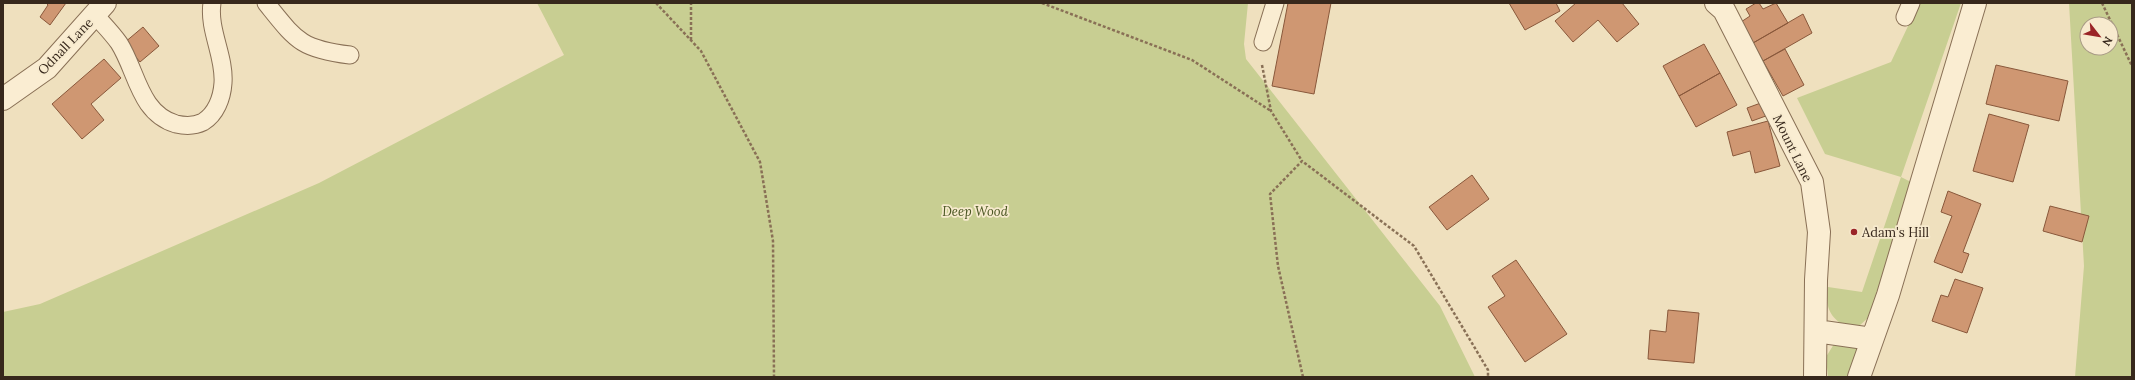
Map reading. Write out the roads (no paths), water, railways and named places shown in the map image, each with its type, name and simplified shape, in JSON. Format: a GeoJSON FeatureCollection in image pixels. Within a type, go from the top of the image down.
{"type":"FeatureCollection","features":[{"type":"Feature","properties":{"kind":"street","name":"Mount Lane"},"geometry":{"type":"LineString","coordinates":[[1716,3],[1724,10],[1812,182],[1819,232],[1816,280],[1815,377]]}},
{"type":"Feature","properties":{"kind":"street"},"geometry":{"type":"LineString","coordinates":[[1859,377],[1888,295],[1974,3]]}},
{"type":"Feature","properties":{"kind":"street","name":"Odnall Lane"},"geometry":{"type":"LineString","coordinates":[[3,99],[47,68],[100,9]]}},
{"type":"Feature","properties":{"kind":"street"},"geometry":{"type":"LineString","coordinates":[[1816,331],[1872,339]]}},
{"type":"Feature","properties":{"kind":"lane"},"geometry":{"type":"LineString","coordinates":[[100,9],[118,42],[147,103],[159,115],[171,122],[183,126],[199,124],[207,119],[216,110],[221,99],[223,83],[221,59],[210,14],[212,3]]}},
{"type":"Feature","properties":{"kind":"lane"},"geometry":{"type":"LineString","coordinates":[[266,3],[290,33],[310,47],[322,52],[350,55]]}},
{"type":"Feature","properties":{"kind":"lane"},"geometry":{"type":"LineString","coordinates":[[1263,42],[1276,3]]}},
{"type":"Feature","properties":{"kind":"place","name":"Adam's Hill"},"geometry":{"type":"Point","coordinates":[1854,232]}},
{"type":"Feature","properties":{"kind":"park label","name":"Deep Wood"},"geometry":{"type":"Point","coordinates":[975,211]}}]}
